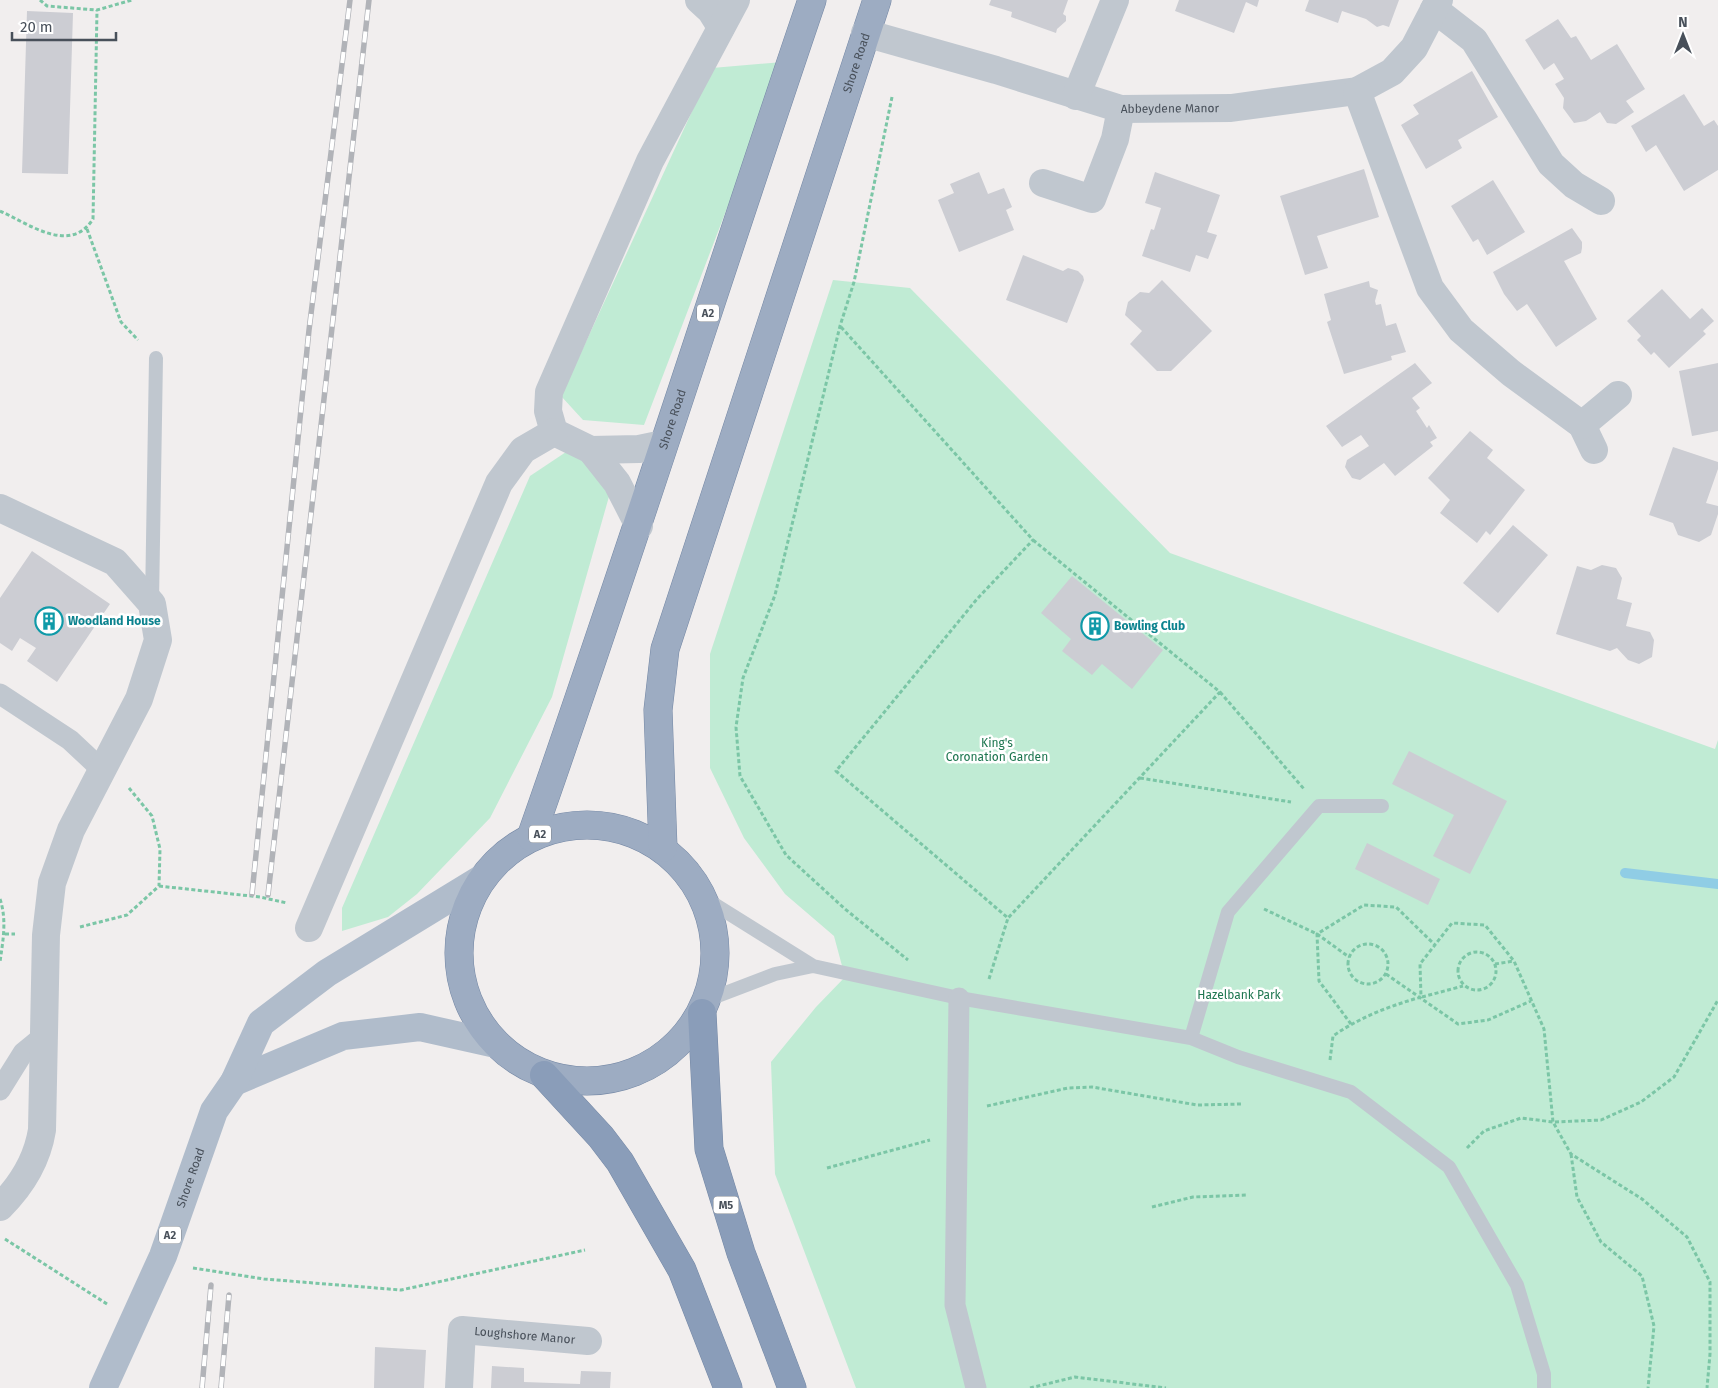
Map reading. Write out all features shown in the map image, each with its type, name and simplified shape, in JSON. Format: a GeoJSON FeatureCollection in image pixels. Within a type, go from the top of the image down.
{"type":"FeatureCollection","features":[{"type":"Feature","properties":{"kind":"highway","name":"Shore Road"},"geometry":{"type":"LineString","coordinates":[[531,837],[639,526],[663,444],[812,0]]}},
{"type":"Feature","properties":{"kind":"highway","name":"Shore Road"},"geometry":{"type":"LineString","coordinates":[[663,848],[658,710],[665,649],[877,0]]}},
{"type":"Feature","properties":{"kind":"highway","name":"A2"},"geometry":{"type":"LineString","coordinates":[[599,825],[633,832],[663,848],[693,879],[712,917],[716,960],[712,988],[704,1007],[680,1043],[651,1065],[617,1079],[580,1082],[544,1075],[518,1062],[496,1044],[474,1016],[461,982],[458,946],[465,911],[481,878],[504,855],[531,837],[564,826],[599,825]]}},
{"type":"Feature","properties":{"kind":"highway","name":"M5"},"geometry":{"type":"LineString","coordinates":[[704,1007],[709,1150],[741,1253],[792,1388]]}},
{"type":"Feature","properties":{"kind":"highway"},"geometry":{"type":"LineString","coordinates":[[544,1075],[601,1137],[620,1162],[682,1270],[728,1388]]}},
{"type":"Feature","properties":{"kind":"main road","name":"Shore Road"},"geometry":{"type":"LineString","coordinates":[[103,1388],[163,1256],[214,1111],[234,1082],[262,1023],[327,973],[481,878]]}},
{"type":"Feature","properties":{"kind":"main road","name":"A2"},"geometry":{"type":"LineString","coordinates":[[234,1082],[343,1036],[420,1027],[496,1044]]}},
{"type":"Feature","properties":{"kind":"street"},"geometry":{"type":"LineString","coordinates":[[699,0],[711,11],[721,27]]}},
{"type":"Feature","properties":{"kind":"street"},"geometry":{"type":"LineString","coordinates":[[639,526],[617,483],[591,450],[554,432],[548,411],[549,392],[650,161],[736,0]]}},
{"type":"Feature","properties":{"kind":"street"},"geometry":{"type":"LineString","coordinates":[[1076,96],[1116,0]]}},
{"type":"Feature","properties":{"kind":"street"},"geometry":{"type":"LineString","coordinates":[[1437,5],[1474,40],[1551,164],[1574,185],[1601,202]]}},
{"type":"Feature","properties":{"kind":"street","name":"Abbeydene Manor"},"geometry":{"type":"LineString","coordinates":[[866,33],[996,70],[1121,109],[1231,108],[1357,91],[1392,72],[1414,48],[1437,5]]}},
{"type":"Feature","properties":{"kind":"street"},"geometry":{"type":"LineString","coordinates":[[1357,91],[1430,288],[1461,330],[1510,373],[1582,425],[1594,450]]}},
{"type":"Feature","properties":{"kind":"street"},"geometry":{"type":"LineString","coordinates":[[1043,183],[1092,199],[1115,139],[1121,109]]}},
{"type":"Feature","properties":{"kind":"street"},"geometry":{"type":"LineString","coordinates":[[1582,425],[1618,395]]}},
{"type":"Feature","properties":{"kind":"street"},"geometry":{"type":"LineString","coordinates":[[312,922],[499,484],[524,450],[554,432]]}},
{"type":"Feature","properties":{"kind":"street"},"geometry":{"type":"LineString","coordinates":[[591,450],[640,449],[663,444]]}},
{"type":"Feature","properties":{"kind":"street"},"geometry":{"type":"LineString","coordinates":[[0,508],[115,562],[152,604],[158,640],[139,699],[71,830],[52,883],[46,935],[42,1130],[39,1151],[17,1191],[0,1206]]}},
{"type":"Feature","properties":{"kind":"street"},"geometry":{"type":"LineString","coordinates":[[0,694],[70,740],[102,770]]}},
{"type":"Feature","properties":{"kind":"street"},"geometry":{"type":"LineString","coordinates":[[959,998],[955,1305],[976,1388]]}},
{"type":"Feature","properties":{"kind":"street"},"geometry":{"type":"LineString","coordinates":[[0,1090],[23,1053],[45,1035]]}},
{"type":"Feature","properties":{"kind":"street","name":"Loughshore Manor"},"geometry":{"type":"LineString","coordinates":[[458,1388],[462,1330],[588,1341]]}},
{"type":"Feature","properties":{"kind":"lane"},"geometry":{"type":"LineString","coordinates":[[152,604],[156,358]]}},
{"type":"Feature","properties":{"kind":"lane"},"geometry":{"type":"LineString","coordinates":[[1191,1038],[1228,912],[1319,806],[1382,806]]}},
{"type":"Feature","properties":{"kind":"lane"},"geometry":{"type":"LineString","coordinates":[[701,896],[813,966],[959,998],[1191,1038],[1238,1057],[1351,1092],[1449,1167],[1517,1285],[1544,1374],[1544,1388]]}},
{"type":"Feature","properties":{"kind":"lane"},"geometry":{"type":"LineString","coordinates":[[704,1007],[775,974],[813,966]]}},
{"type":"Feature","properties":{"kind":"path"},"geometry":{"type":"LineString","coordinates":[[40,0],[47,6],[97,10],[132,0]]}},
{"type":"Feature","properties":{"kind":"path"},"geometry":{"type":"LineString","coordinates":[[0,211],[56,237],[76,236],[87,229],[93,220],[97,10]]}},
{"type":"Feature","properties":{"kind":"path"},"geometry":{"type":"LineString","coordinates":[[892,97],[854,282],[840,326],[775,595],[743,678],[736,726],[740,776],[786,855],[845,909],[912,963]]}},
{"type":"Feature","properties":{"kind":"path"},"geometry":{"type":"LineString","coordinates":[[87,229],[121,322],[156,358]]}},
{"type":"Feature","properties":{"kind":"path"},"geometry":{"type":"LineString","coordinates":[[840,326],[1033,540],[1220,692],[1319,806]]}},
{"type":"Feature","properties":{"kind":"path"},"geometry":{"type":"LineString","coordinates":[[1008,918],[836,771],[977,600],[1033,540]]}},
{"type":"Feature","properties":{"kind":"path"},"geometry":{"type":"LineString","coordinates":[[981,1002],[1008,918],[1220,692]]}},
{"type":"Feature","properties":{"kind":"path"},"geometry":{"type":"LineString","coordinates":[[4,934],[46,935],[127,915],[159,886],[160,849],[152,816],[130,789],[102,770]]}},
{"type":"Feature","properties":{"kind":"path"},"geometry":{"type":"LineString","coordinates":[[1140,778],[1319,806]]}},
{"type":"Feature","properties":{"kind":"path"},"geometry":{"type":"LineString","coordinates":[[159,886],[280,899],[312,922]]}},
{"type":"Feature","properties":{"kind":"path"},"geometry":{"type":"LineString","coordinates":[[1240,898],[1317,934],[1349,957]]}},
{"type":"Feature","properties":{"kind":"path"},"geometry":{"type":"LineString","coordinates":[[0,899],[4,911],[4,934],[0,962]]}},
{"type":"Feature","properties":{"kind":"path"},"geometry":{"type":"LineString","coordinates":[[1317,934],[1364,905],[1396,907],[1435,945]]}},
{"type":"Feature","properties":{"kind":"path"},"geometry":{"type":"LineString","coordinates":[[1421,997],[1420,964],[1452,923],[1485,925],[1514,961],[1544,1029],[1553,1122],[1571,1154],[1577,1197],[1601,1242],[1642,1276],[1654,1326],[1648,1388]]}},
{"type":"Feature","properties":{"kind":"path"},"geometry":{"type":"LineString","coordinates":[[1317,934],[1319,981],[1351,1024]]}},
{"type":"Feature","properties":{"kind":"path"},"geometry":{"type":"LineString","coordinates":[[1363,945],[1375,945],[1381,949],[1388,960],[1386,974],[1376,983],[1362,984],[1352,976],[1349,970],[1349,957],[1363,945]]}},
{"type":"Feature","properties":{"kind":"path"},"geometry":{"type":"LineString","coordinates":[[1480,952],[1486,954],[1495,964],[1495,977],[1488,987],[1475,990],[1463,986],[1459,981],[1457,968],[1459,963],[1468,953],[1480,952]]}},
{"type":"Feature","properties":{"kind":"path"},"geometry":{"type":"LineString","coordinates":[[1495,964],[1514,961]]}},
{"type":"Feature","properties":{"kind":"path"},"geometry":{"type":"LineString","coordinates":[[1386,974],[1458,1024],[1488,1020],[1531,1001]]}},
{"type":"Feature","properties":{"kind":"path"},"geometry":{"type":"LineString","coordinates":[[1326,1084],[1333,1036],[1351,1024],[1393,1006],[1463,986]]}},
{"type":"Feature","properties":{"kind":"path"},"geometry":{"type":"LineString","coordinates":[[1449,1167],[1484,1131],[1521,1118],[1553,1122],[1601,1120],[1641,1102],[1674,1077],[1718,1000]]}},
{"type":"Feature","properties":{"kind":"path"},"geometry":{"type":"LineString","coordinates":[[827,1168],[957,1123],[1068,1088],[1092,1087],[1197,1105],[1241,1104]]}},
{"type":"Feature","properties":{"kind":"path"},"geometry":{"type":"LineString","coordinates":[[1571,1154],[1642,1199],[1687,1236],[1710,1282],[1710,1354],[1707,1388]]}},
{"type":"Feature","properties":{"kind":"path"},"geometry":{"type":"LineString","coordinates":[[1152,1207],[1193,1197],[1246,1195]]}},
{"type":"Feature","properties":{"kind":"path"},"geometry":{"type":"LineString","coordinates":[[0,1236],[110,1306]]}},
{"type":"Feature","properties":{"kind":"path"},"geometry":{"type":"LineString","coordinates":[[189,1276],[193,1267],[264,1280],[401,1290],[585,1250]]}},
{"type":"Feature","properties":{"kind":"path"},"geometry":{"type":"LineString","coordinates":[[1030,1388],[1075,1377],[1166,1388]]}},
{"type":"Feature","properties":{"kind":"green space"},"geometry":{"type":"Polygon","coordinates":[[[783,62],[644,425],[583,420],[561,396],[712,68],[783,62]]]}},
{"type":"Feature","properties":{"kind":"green space","name":"Hazelbank Park"},"geometry":{"type":"Polygon","coordinates":[[[833,280],[910,288],[1170,553],[1715,749],[1718,740],[1718,1388],[856,1388],[775,1174],[771,1062],[816,1007],[845,977],[834,936],[785,894],[744,838],[710,768],[710,654],[833,280]]]}},
{"type":"Feature","properties":{"kind":"green space"},"geometry":{"type":"Polygon","coordinates":[[[566,452],[590,461],[612,486],[552,697],[490,818],[417,894],[388,917],[342,931],[342,908],[530,476],[566,452]]]}},
{"type":"Feature","properties":{"kind":"building"},"geometry":{"type":"Polygon","coordinates":[[[991,0],[1068,0],[1063,14],[1066,16],[1066,21],[1057,29],[1056,33],[1011,17],[1012,12],[989,5],[991,0]]]}},
{"type":"Feature","properties":{"kind":"building"},"geometry":{"type":"Polygon","coordinates":[[[1179,0],[1259,0],[1257,7],[1246,2],[1234,33],[1175,11],[1179,0]]]}},
{"type":"Feature","properties":{"kind":"building"},"geometry":{"type":"Polygon","coordinates":[[[1309,0],[1399,0],[1389,27],[1383,25],[1377,27],[1366,19],[1342,11],[1338,23],[1305,11],[1309,0]]]}},
{"type":"Feature","properties":{"kind":"building"},"geometry":{"type":"Polygon","coordinates":[[[27,11],[73,13],[68,174],[22,173],[27,11]]]}},
{"type":"Feature","properties":{"kind":"building"},"geometry":{"type":"Polygon","coordinates":[[[1558,19],[1571,38],[1576,36],[1591,60],[1617,44],[1645,89],[1626,101],[1634,112],[1616,124],[1607,123],[1600,112],[1586,121],[1574,123],[1563,108],[1564,98],[1555,84],[1564,79],[1554,63],[1544,70],[1525,40],[1558,19]]]}},
{"type":"Feature","properties":{"kind":"building"},"geometry":{"type":"Polygon","coordinates":[[[1472,71],[1498,117],[1458,140],[1462,148],[1426,169],[1401,125],[1419,114],[1413,105],[1472,71]]]}},
{"type":"Feature","properties":{"kind":"building"},"geometry":{"type":"Polygon","coordinates":[[[1684,94],[1704,126],[1714,120],[1718,126],[1718,170],[1684,191],[1656,145],[1646,152],[1631,126],[1684,94]]]}},
{"type":"Feature","properties":{"kind":"building"},"geometry":{"type":"Polygon","coordinates":[[[1364,169],[1379,217],[1317,236],[1328,268],[1305,275],[1280,196],[1364,169]]]}},
{"type":"Feature","properties":{"kind":"building"},"geometry":{"type":"Polygon","coordinates":[[[979,172],[988,194],[1004,188],[1012,207],[1006,210],[1014,230],[959,252],[938,200],[954,193],[950,184],[979,172]]]}},
{"type":"Feature","properties":{"kind":"building"},"geometry":{"type":"Polygon","coordinates":[[[1155,172],[1220,195],[1207,232],[1217,235],[1208,259],[1196,255],[1190,272],[1142,256],[1151,229],[1154,230],[1161,208],[1145,203],[1155,172]]]}},
{"type":"Feature","properties":{"kind":"building"},"geometry":{"type":"Polygon","coordinates":[[[1493,180],[1525,232],[1487,255],[1478,239],[1473,242],[1451,206],[1493,180]]]}},
{"type":"Feature","properties":{"kind":"building"},"geometry":{"type":"Polygon","coordinates":[[[1572,228],[1582,242],[1581,253],[1564,261],[1597,319],[1556,347],[1527,304],[1517,311],[1504,294],[1493,272],[1572,228]]]}},
{"type":"Feature","properties":{"kind":"building"},"geometry":{"type":"Polygon","coordinates":[[[1023,255],[1063,271],[1068,268],[1078,271],[1083,276],[1084,280],[1067,323],[1006,300],[1023,255]]]}},
{"type":"Feature","properties":{"kind":"building"},"geometry":{"type":"Polygon","coordinates":[[[1162,280],[1212,331],[1171,371],[1157,371],[1130,344],[1142,331],[1125,315],[1128,302],[1140,292],[1149,293],[1162,280]]]}},
{"type":"Feature","properties":{"kind":"building"},"geometry":{"type":"Polygon","coordinates":[[[1369,281],[1370,287],[1378,290],[1375,301],[1376,305],[1381,304],[1386,326],[1396,323],[1406,352],[1391,356],[1392,360],[1344,374],[1327,322],[1331,320],[1324,294],[1369,281]]]}},
{"type":"Feature","properties":{"kind":"building"},"geometry":{"type":"Polygon","coordinates":[[[1662,289],[1690,319],[1702,308],[1714,321],[1703,331],[1706,334],[1669,368],[1654,352],[1651,355],[1637,340],[1641,336],[1627,321],[1662,289]]]}},
{"type":"Feature","properties":{"kind":"building"},"geometry":{"type":"Polygon","coordinates":[[[1415,363],[1432,383],[1412,398],[1420,408],[1416,411],[1427,428],[1429,425],[1437,438],[1430,442],[1433,446],[1395,476],[1384,463],[1360,480],[1352,478],[1345,467],[1347,460],[1369,446],[1361,435],[1342,447],[1326,426],[1415,363]]]}},
{"type":"Feature","properties":{"kind":"building"},"geometry":{"type":"Polygon","coordinates":[[[1718,363],[1718,431],[1692,436],[1679,371],[1718,363]]]}},
{"type":"Feature","properties":{"kind":"building"},"geometry":{"type":"Polygon","coordinates":[[[1470,431],[1493,450],[1487,458],[1525,490],[1490,535],[1486,531],[1477,543],[1440,513],[1450,500],[1428,478],[1470,431]]]}},
{"type":"Feature","properties":{"kind":"building"},"geometry":{"type":"Polygon","coordinates":[[[1673,447],[1718,462],[1718,469],[1706,503],[1718,506],[1718,514],[1711,535],[1699,542],[1678,535],[1673,523],[1649,515],[1673,447]]]}},
{"type":"Feature","properties":{"kind":"building"},"geometry":{"type":"Polygon","coordinates":[[[1513,525],[1548,555],[1498,613],[1463,583],[1513,525]]]}},
{"type":"Feature","properties":{"kind":"building","name":"Woodland House"},"geometry":{"type":"Polygon","coordinates":[[[32,551],[110,604],[57,682],[27,661],[36,648],[20,638],[12,651],[0,643],[0,598],[32,551]]]}},
{"type":"Feature","properties":{"kind":"building"},"geometry":{"type":"Polygon","coordinates":[[[1602,565],[1616,568],[1622,578],[1617,599],[1632,603],[1626,626],[1650,632],[1654,640],[1652,657],[1639,664],[1628,660],[1617,648],[1610,651],[1556,634],[1577,566],[1591,570],[1602,565]]]}},
{"type":"Feature","properties":{"kind":"building","name":"Bowling Club"},"geometry":{"type":"Polygon","coordinates":[[[1072,576],[1163,650],[1132,689],[1102,664],[1092,675],[1062,651],[1071,639],[1041,613],[1072,576]]]}},
{"type":"Feature","properties":{"kind":"building"},"geometry":{"type":"Polygon","coordinates":[[[1409,751],[1507,801],[1470,874],[1433,856],[1454,815],[1392,784],[1409,751]]]}},
{"type":"Feature","properties":{"kind":"building"},"geometry":{"type":"Polygon","coordinates":[[[1367,843],[1440,879],[1428,905],[1355,869],[1367,843]]]}},
{"type":"Feature","properties":{"kind":"building"},"geometry":{"type":"Polygon","coordinates":[[[375,1347],[426,1350],[424,1388],[374,1388],[375,1347]]]}},
{"type":"Feature","properties":{"kind":"building"},"geometry":{"type":"Polygon","coordinates":[[[492,1366],[524,1368],[524,1382],[580,1384],[581,1371],[611,1372],[610,1388],[491,1388],[492,1366]]]}},
{"type":"Feature","properties":{"kind":"waterway"},"geometry":{"type":"LineString","coordinates":[[1625,873],[1718,884]]}},
{"type":"Feature","properties":{"kind":"railway"},"geometry":{"type":"LineString","coordinates":[[252,894],[309,330],[350,0]]}},
{"type":"Feature","properties":{"kind":"railway"},"geometry":{"type":"LineString","coordinates":[[268,895],[369,0]]}},
{"type":"Feature","properties":{"kind":"railway"},"geometry":{"type":"LineString","coordinates":[[202,1388],[211,1285]]}},
{"type":"Feature","properties":{"kind":"railway"},"geometry":{"type":"LineString","coordinates":[[221,1388],[229,1295]]}},
{"type":"Feature","properties":{"kind":"place","name":"Woodland House"},"geometry":{"type":"Point","coordinates":[49,621]}},
{"type":"Feature","properties":{"kind":"place","name":"Bowling Club"},"geometry":{"type":"Point","coordinates":[1095,626]}},
{"type":"Feature","properties":{"kind":"park label","name":"King's Coronation Garden"},"geometry":{"type":"Point","coordinates":[997,750]}}]}
